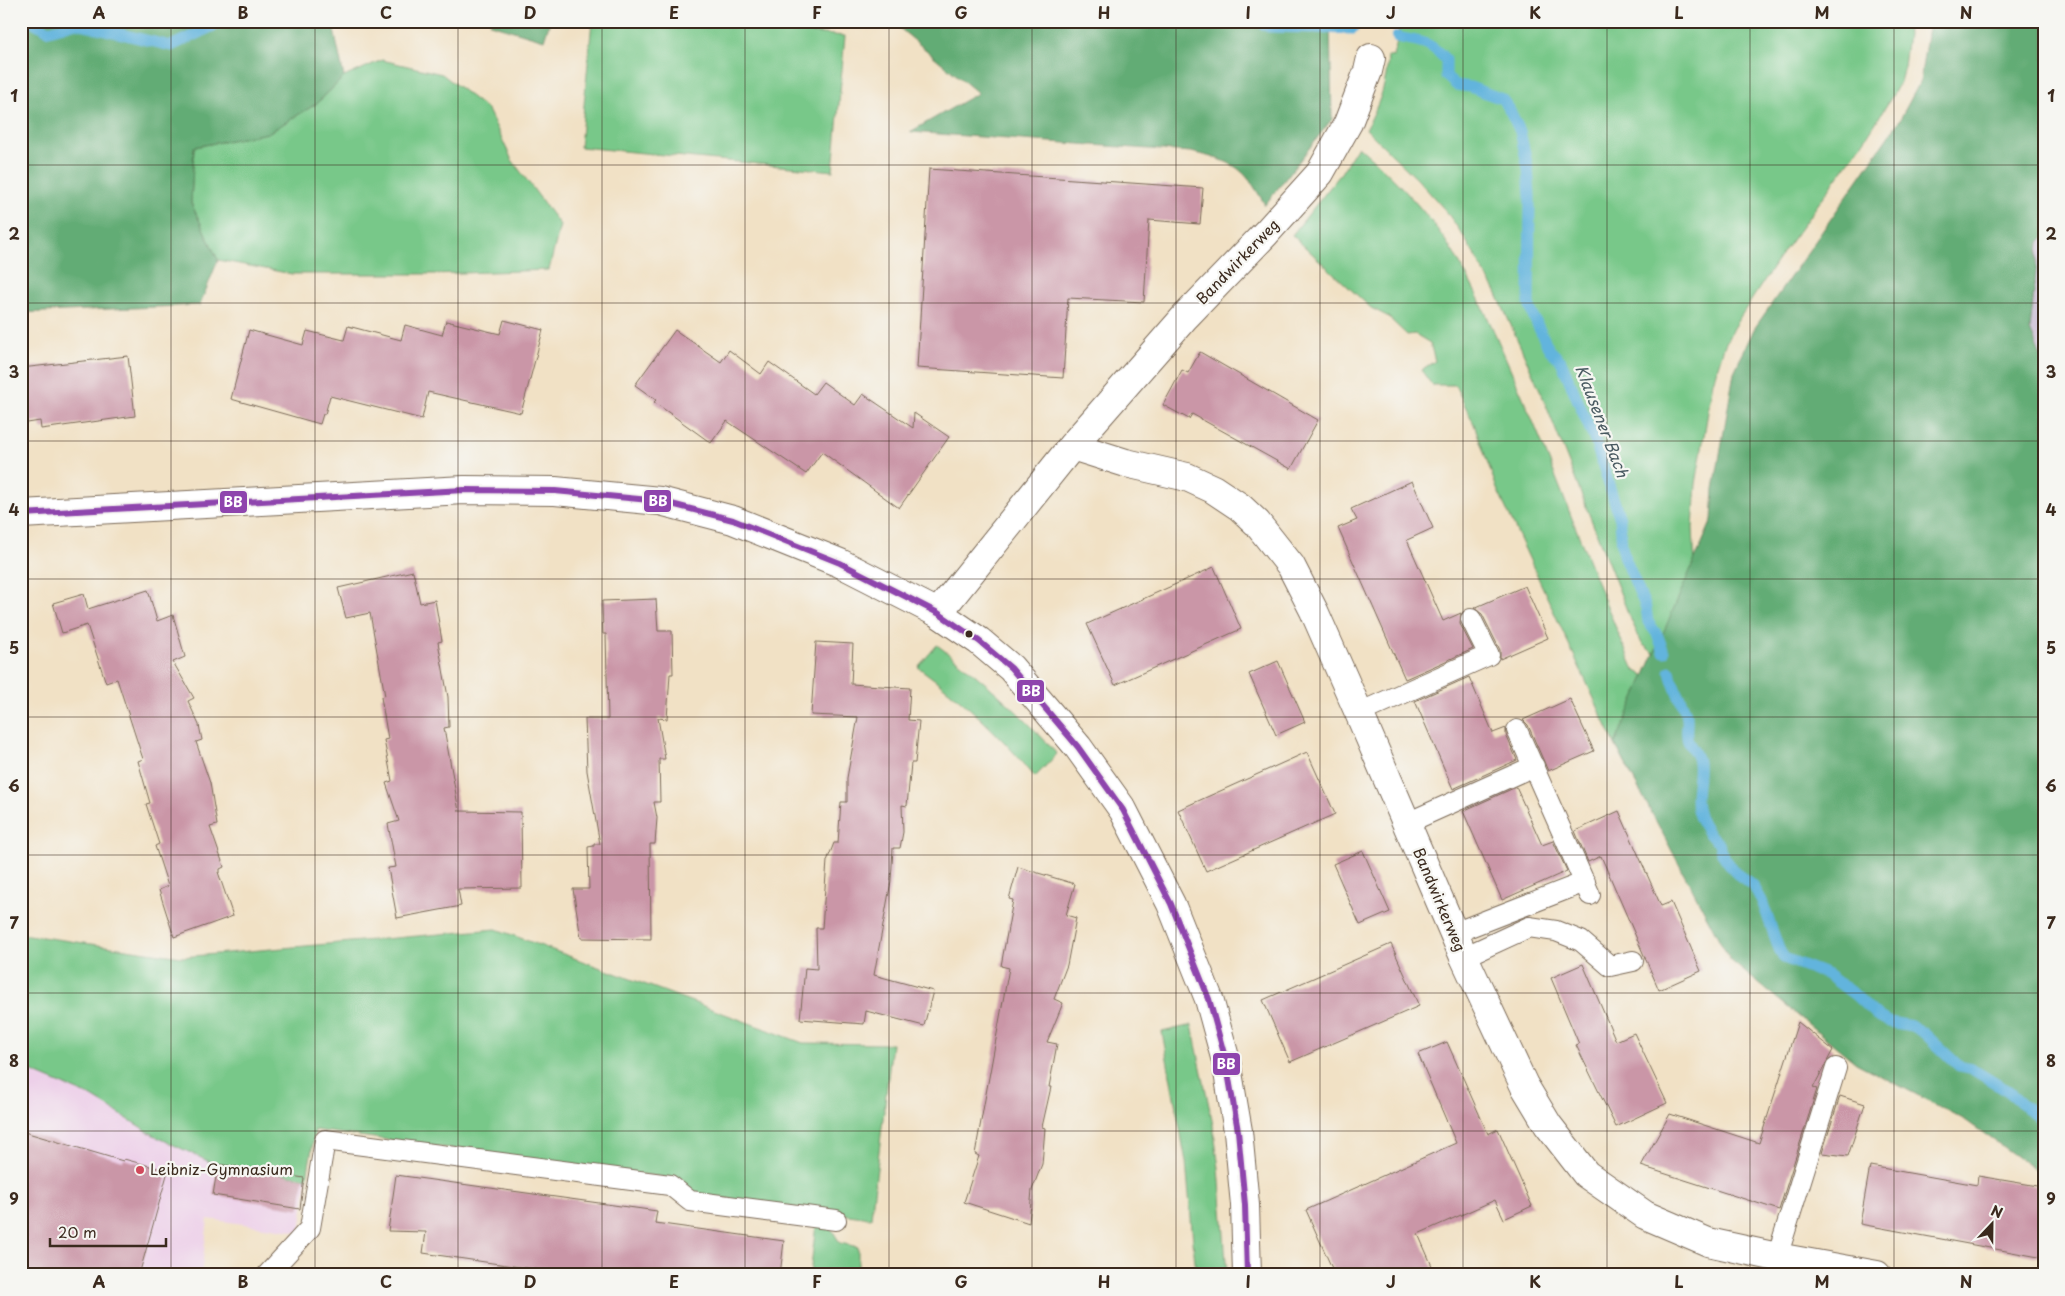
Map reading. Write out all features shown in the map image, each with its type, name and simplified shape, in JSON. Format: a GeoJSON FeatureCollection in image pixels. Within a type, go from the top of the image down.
{"type":"FeatureCollection","features":[{"type":"Feature","properties":{"kind":"street","name":"Bandwirkerweg"},"geometry":{"type":"LineString","coordinates":[[938,613],[1072,446],[1184,318],[1260,240],[1320,173],[1348,123],[1368,71],[1371,58]]}},
{"type":"Feature","properties":{"kind":"street","name":"Bandwirkerweg"},"geometry":{"type":"LineString","coordinates":[[1072,446],[1126,463],[1187,476],[1213,488],[1240,507],[1257,523],[1291,566],[1314,611],[1360,713],[1459,945],[1524,1085],[1548,1125],[1586,1174],[1645,1216],[1708,1242],[1876,1275]]}},
{"type":"Feature","properties":{"kind":"street"},"geometry":{"type":"LineString","coordinates":[[21,514],[464,490],[555,491],[660,501],[732,520],[840,564],[938,613],[986,646],[1011,668],[1078,747],[1122,810],[1171,904],[1209,999],[1226,1061],[1238,1131],[1247,1275]]}},
{"type":"Feature","properties":{"kind":"lane"},"geometry":{"type":"LineString","coordinates":[[1360,713],[1489,655],[1471,619]]}},
{"type":"Feature","properties":{"kind":"lane"},"geometry":{"type":"LineString","coordinates":[[1459,945],[1587,888],[1517,730]]}},
{"type":"Feature","properties":{"kind":"lane"},"geometry":{"type":"LineString","coordinates":[[1407,823],[1534,766]]}},
{"type":"Feature","properties":{"kind":"lane"},"geometry":{"type":"LineString","coordinates":[[1459,945],[1529,927],[1556,931],[1581,940],[1610,966],[1633,961]]}},
{"type":"Feature","properties":{"kind":"lane"},"geometry":{"type":"LineString","coordinates":[[1777,1257],[1836,1068]]}},
{"type":"Feature","properties":{"kind":"lane"},"geometry":{"type":"LineString","coordinates":[[267,1275],[310,1228],[325,1140],[670,1185],[690,1201],[836,1220]]}},
{"type":"Feature","properties":{"kind":"shaded area"},"geometry":{"type":"Polygon","coordinates":[[[2044,237],[2044,364],[2030,330],[2039,242],[2044,237]]]}},
{"type":"Feature","properties":{"kind":"shaded area","name":"Leibniz-Gymnasium"},"geometry":{"type":"Polygon","coordinates":[[[21,1067],[92,1097],[157,1137],[212,1163],[307,1178],[300,1232],[208,1219],[201,1275],[21,1275],[21,1067]]]}},
{"type":"Feature","properties":{"kind":"green space"},"geometry":{"type":"Polygon","coordinates":[[[21,21],[332,21],[344,77],[316,104],[268,133],[194,147],[191,203],[218,260],[200,305],[21,313],[21,21]]]}},
{"type":"Feature","properties":{"kind":"green space"},"geometry":{"type":"Polygon","coordinates":[[[490,21],[550,21],[544,40],[490,24],[490,21]]]}},
{"type":"Feature","properties":{"kind":"green space"},"geometry":{"type":"Polygon","coordinates":[[[592,21],[681,21],[845,36],[833,171],[580,147],[592,21]]]}},
{"type":"Feature","properties":{"kind":"green space"},"geometry":{"type":"Polygon","coordinates":[[[891,21],[1330,21],[1332,119],[1265,205],[1250,181],[1236,167],[1218,159],[1191,152],[910,132],[978,93],[891,21]]]}},
{"type":"Feature","properties":{"kind":"green space"},"geometry":{"type":"Polygon","coordinates":[[[1400,21],[1907,21],[1908,34],[1900,82],[1868,135],[1777,261],[1733,328],[1724,347],[1713,382],[1696,484],[1693,528],[1696,586],[1656,655],[1642,644],[1628,613],[1540,390],[1496,292],[1464,237],[1446,211],[1418,180],[1366,129],[1382,94],[1388,56],[1394,57],[1400,21]]]}},
{"type":"Feature","properties":{"kind":"green space"},"geometry":{"type":"Polygon","coordinates":[[[1929,21],[2044,21],[2044,237],[2039,242],[2030,330],[2044,364],[2044,1176],[1965,1120],[1856,1063],[1730,960],[1615,744],[1712,520],[1714,489],[1734,372],[1754,329],[1899,121],[1920,82],[1929,21]]]}},
{"type":"Feature","properties":{"kind":"green space"},"geometry":{"type":"Polygon","coordinates":[[[382,60],[442,74],[488,110],[512,160],[560,225],[549,270],[433,274],[292,274],[218,260],[191,203],[194,147],[268,133],[316,104],[344,77],[382,60]]]}},
{"type":"Feature","properties":{"kind":"green space"},"geometry":{"type":"Polygon","coordinates":[[[1358,146],[1426,214],[1454,254],[1471,284],[1524,399],[1634,670],[1646,676],[1641,793],[1615,744],[1497,489],[1474,424],[1455,385],[1432,385],[1421,370],[1435,361],[1430,343],[1415,334],[1407,335],[1387,316],[1371,308],[1292,235],[1339,176],[1358,146]]]}},
{"type":"Feature","properties":{"kind":"green space"},"geometry":{"type":"Polygon","coordinates":[[[937,645],[1000,696],[1057,754],[1035,777],[980,718],[918,667],[937,645]]]}},
{"type":"Feature","properties":{"kind":"green space"},"geometry":{"type":"Polygon","coordinates":[[[496,929],[803,1043],[892,1044],[871,1218],[692,1194],[670,1178],[315,1130],[307,1178],[212,1163],[157,1137],[92,1097],[21,1067],[21,934],[182,957],[496,929]]]}},
{"type":"Feature","properties":{"kind":"green space"},"geometry":{"type":"Polygon","coordinates":[[[1192,1025],[1213,1125],[1219,1168],[1227,1275],[1196,1275],[1186,1162],[1162,1032],[1192,1025]]]}},
{"type":"Feature","properties":{"kind":"green space"},"geometry":{"type":"Polygon","coordinates":[[[816,1224],[829,1225],[840,1243],[858,1247],[858,1275],[810,1275],[816,1224]]]}},
{"type":"Feature","properties":{"kind":"building"},"geometry":{"type":"Polygon","coordinates":[[[929,169],[1203,188],[1200,224],[1149,220],[1144,302],[1068,298],[1063,378],[917,368],[929,169]]]}},
{"type":"Feature","properties":{"kind":"building"},"geometry":{"type":"Polygon","coordinates":[[[504,320],[543,330],[521,413],[428,392],[422,419],[330,396],[320,424],[231,399],[249,330],[303,345],[307,331],[344,340],[348,326],[401,340],[405,325],[442,335],[446,321],[500,334],[504,320]]]}},
{"type":"Feature","properties":{"kind":"building"},"geometry":{"type":"Polygon","coordinates":[[[675,330],[721,362],[729,350],[761,374],[769,362],[814,394],[823,382],[855,405],[863,394],[913,428],[914,413],[949,437],[899,508],[822,452],[806,474],[727,421],[711,443],[654,402],[656,400],[635,385],[675,330]]]}},
{"type":"Feature","properties":{"kind":"building"},"geometry":{"type":"Polygon","coordinates":[[[1200,352],[1318,420],[1291,469],[1192,414],[1189,419],[1163,405],[1182,370],[1188,373],[1200,352]]]}},
{"type":"Feature","properties":{"kind":"building"},"geometry":{"type":"Polygon","coordinates":[[[128,356],[135,416],[41,429],[40,421],[21,424],[21,368],[128,356]]]}},
{"type":"Feature","properties":{"kind":"building"},"geometry":{"type":"Polygon","coordinates":[[[1412,481],[1433,528],[1407,540],[1443,621],[1461,613],[1460,624],[1473,649],[1405,679],[1338,528],[1357,520],[1351,509],[1412,481]]]}},
{"type":"Feature","properties":{"kind":"building"},"geometry":{"type":"Polygon","coordinates":[[[1214,567],[1241,629],[1115,685],[1087,624],[1214,567]]]}},
{"type":"Feature","properties":{"kind":"building"},"geometry":{"type":"Polygon","coordinates":[[[413,571],[420,603],[435,600],[442,641],[438,642],[448,697],[449,727],[444,728],[459,811],[521,812],[522,888],[458,889],[461,906],[397,918],[388,868],[396,867],[388,824],[399,821],[386,783],[392,781],[384,740],[388,739],[381,697],[385,696],[370,613],[346,618],[338,588],[413,571]]]}},
{"type":"Feature","properties":{"kind":"building"},"geometry":{"type":"Polygon","coordinates":[[[1525,586],[1548,638],[1500,659],[1500,650],[1482,614],[1474,608],[1525,586]]]}},
{"type":"Feature","properties":{"kind":"building"},"geometry":{"type":"Polygon","coordinates":[[[148,590],[157,621],[173,615],[185,657],[173,662],[194,698],[188,701],[199,725],[202,740],[196,742],[210,783],[217,825],[210,827],[224,867],[218,872],[233,916],[174,937],[159,890],[168,886],[155,846],[159,844],[146,804],[150,803],[138,761],[143,759],[117,679],[106,683],[87,625],[62,633],[53,603],[84,594],[88,609],[148,590]]]}},
{"type":"Feature","properties":{"kind":"building"},"geometry":{"type":"Polygon","coordinates":[[[656,599],[658,631],[672,631],[673,674],[670,674],[667,719],[658,718],[665,759],[659,759],[660,802],[654,802],[657,818],[655,844],[650,844],[651,939],[581,938],[573,889],[589,889],[588,847],[600,844],[587,771],[585,719],[608,719],[606,634],[603,634],[602,601],[656,599]]]}},
{"type":"Feature","properties":{"kind":"building"},"geometry":{"type":"Polygon","coordinates":[[[816,642],[853,644],[851,684],[910,688],[908,720],[919,721],[915,763],[911,763],[907,806],[902,805],[903,832],[900,848],[893,848],[891,881],[874,975],[933,991],[924,1026],[866,1011],[864,1024],[800,1019],[805,968],[817,969],[816,928],[822,928],[827,861],[834,843],[838,843],[841,802],[847,802],[847,778],[858,717],[811,715],[816,642]]]}},
{"type":"Feature","properties":{"kind":"building"},"geometry":{"type":"Polygon","coordinates":[[[1278,661],[1305,722],[1276,735],[1249,674],[1278,661]]]}},
{"type":"Feature","properties":{"kind":"building"},"geometry":{"type":"Polygon","coordinates":[[[1469,677],[1493,733],[1506,728],[1506,735],[1517,760],[1453,789],[1415,701],[1469,677]]]}},
{"type":"Feature","properties":{"kind":"building"},"geometry":{"type":"Polygon","coordinates":[[[1570,699],[1594,751],[1548,771],[1528,725],[1523,720],[1570,699]]]}},
{"type":"Feature","properties":{"kind":"building"},"geometry":{"type":"Polygon","coordinates":[[[1307,752],[1335,814],[1206,871],[1178,810],[1307,752]]]}},
{"type":"Feature","properties":{"kind":"building"},"geometry":{"type":"Polygon","coordinates":[[[1516,787],[1542,845],[1553,841],[1567,871],[1502,900],[1463,811],[1516,787]]]}},
{"type":"Feature","properties":{"kind":"building"},"geometry":{"type":"Polygon","coordinates":[[[1619,811],[1661,906],[1671,902],[1701,971],[1659,990],[1601,856],[1588,862],[1575,831],[1619,811]]]}},
{"type":"Feature","properties":{"kind":"building"},"geometry":{"type":"Polygon","coordinates":[[[1363,851],[1390,912],[1360,925],[1333,864],[1363,851]]]}},
{"type":"Feature","properties":{"kind":"building"},"geometry":{"type":"Polygon","coordinates":[[[1018,867],[1075,884],[1066,915],[1076,918],[1067,965],[1054,999],[1063,1003],[1047,1042],[1057,1044],[1049,1087],[1051,1087],[1042,1127],[1045,1128],[1042,1164],[1032,1190],[1029,1223],[964,1202],[979,1156],[975,1154],[1009,968],[1001,966],[1013,900],[1009,899],[1018,867]]]}},
{"type":"Feature","properties":{"kind":"building"},"geometry":{"type":"Polygon","coordinates":[[[1391,944],[1419,1006],[1290,1062],[1263,1000],[1391,944]]]}},
{"type":"Feature","properties":{"kind":"building"},"geometry":{"type":"Polygon","coordinates":[[[1583,964],[1616,1041],[1634,1033],[1667,1103],[1616,1127],[1576,1045],[1579,1044],[1551,978],[1583,964]]]}},
{"type":"Feature","properties":{"kind":"building"},"geometry":{"type":"Polygon","coordinates":[[[1798,1022],[1833,1050],[1813,1088],[1817,1089],[1779,1210],[1641,1166],[1670,1114],[1759,1143],[1798,1022]]]}},
{"type":"Feature","properties":{"kind":"building"},"geometry":{"type":"Polygon","coordinates":[[[1447,1042],[1488,1134],[1498,1129],[1532,1206],[1504,1219],[1495,1200],[1418,1234],[1436,1275],[1335,1275],[1306,1210],[1456,1143],[1418,1054],[1447,1042]]]}},
{"type":"Feature","properties":{"kind":"building"},"geometry":{"type":"Polygon","coordinates":[[[1840,1096],[1865,1104],[1848,1156],[1822,1153],[1840,1096]]]}},
{"type":"Feature","properties":{"kind":"building"},"geometry":{"type":"Polygon","coordinates":[[[21,1131],[123,1161],[124,1159],[168,1171],[139,1275],[21,1275],[21,1131]]]}},
{"type":"Feature","properties":{"kind":"building"},"geometry":{"type":"Polygon","coordinates":[[[218,1164],[304,1178],[300,1209],[213,1195],[218,1164]]]}},
{"type":"Feature","properties":{"kind":"building"},"geometry":{"type":"Polygon","coordinates":[[[1870,1166],[1977,1185],[1978,1176],[2044,1187],[2044,1258],[1860,1224],[1870,1166]]]}},
{"type":"Feature","properties":{"kind":"building"},"geometry":{"type":"Polygon","coordinates":[[[396,1175],[657,1211],[655,1223],[784,1241],[780,1275],[575,1275],[423,1253],[426,1232],[388,1231],[396,1175]]]}},
{"type":"Feature","properties":{"kind":"waterway","name":"Klausener Bach"},"geometry":{"type":"LineString","coordinates":[[31,21],[49,31],[76,23],[171,46],[224,21]]}},
{"type":"Feature","properties":{"kind":"waterway","name":"Klausener Bach"},"geometry":{"type":"LineString","coordinates":[[1257,21],[1269,27],[1353,29]]}},
{"type":"Feature","properties":{"kind":"waterway","name":"Klausener Bach"},"geometry":{"type":"LineString","coordinates":[[1397,37],[1424,43],[1434,48],[1446,60],[1446,76],[1456,85],[1470,87],[1502,99],[1520,131],[1528,168],[1530,196],[1529,304],[1549,349],[1561,361],[1595,441],[1620,519],[1622,547],[1625,558],[1646,608],[1648,622],[1657,634],[1664,652]]}},
{"type":"Feature","properties":{"kind":"waterway","name":"Klausener Bach"},"geometry":{"type":"LineString","coordinates":[[1670,671],[1686,712],[1687,738],[1697,759],[1696,802],[1704,828],[1719,843],[1721,852],[1737,874],[1753,885],[1762,901],[1784,958],[1828,975],[1855,995],[1876,1015],[1889,1022],[1912,1026],[1924,1033],[1959,1066],[1972,1069],[2008,1091],[2044,1123]]}},
{"type":"Feature","properties":{"kind":"transit line","name":"BB"},"geometry":{"type":"LineString","coordinates":[[21,514],[464,490],[555,491],[660,501],[733,520],[840,563],[938,613],[979,641],[1011,668],[1078,747],[1123,810],[1171,904],[1209,999],[1226,1061],[1238,1131],[1245,1205],[1247,1275]]}},
{"type":"Feature","properties":{"kind":"place","name":"Leibniz-Gymnasium"},"geometry":{"type":"Point","coordinates":[140,1170]}}]}
